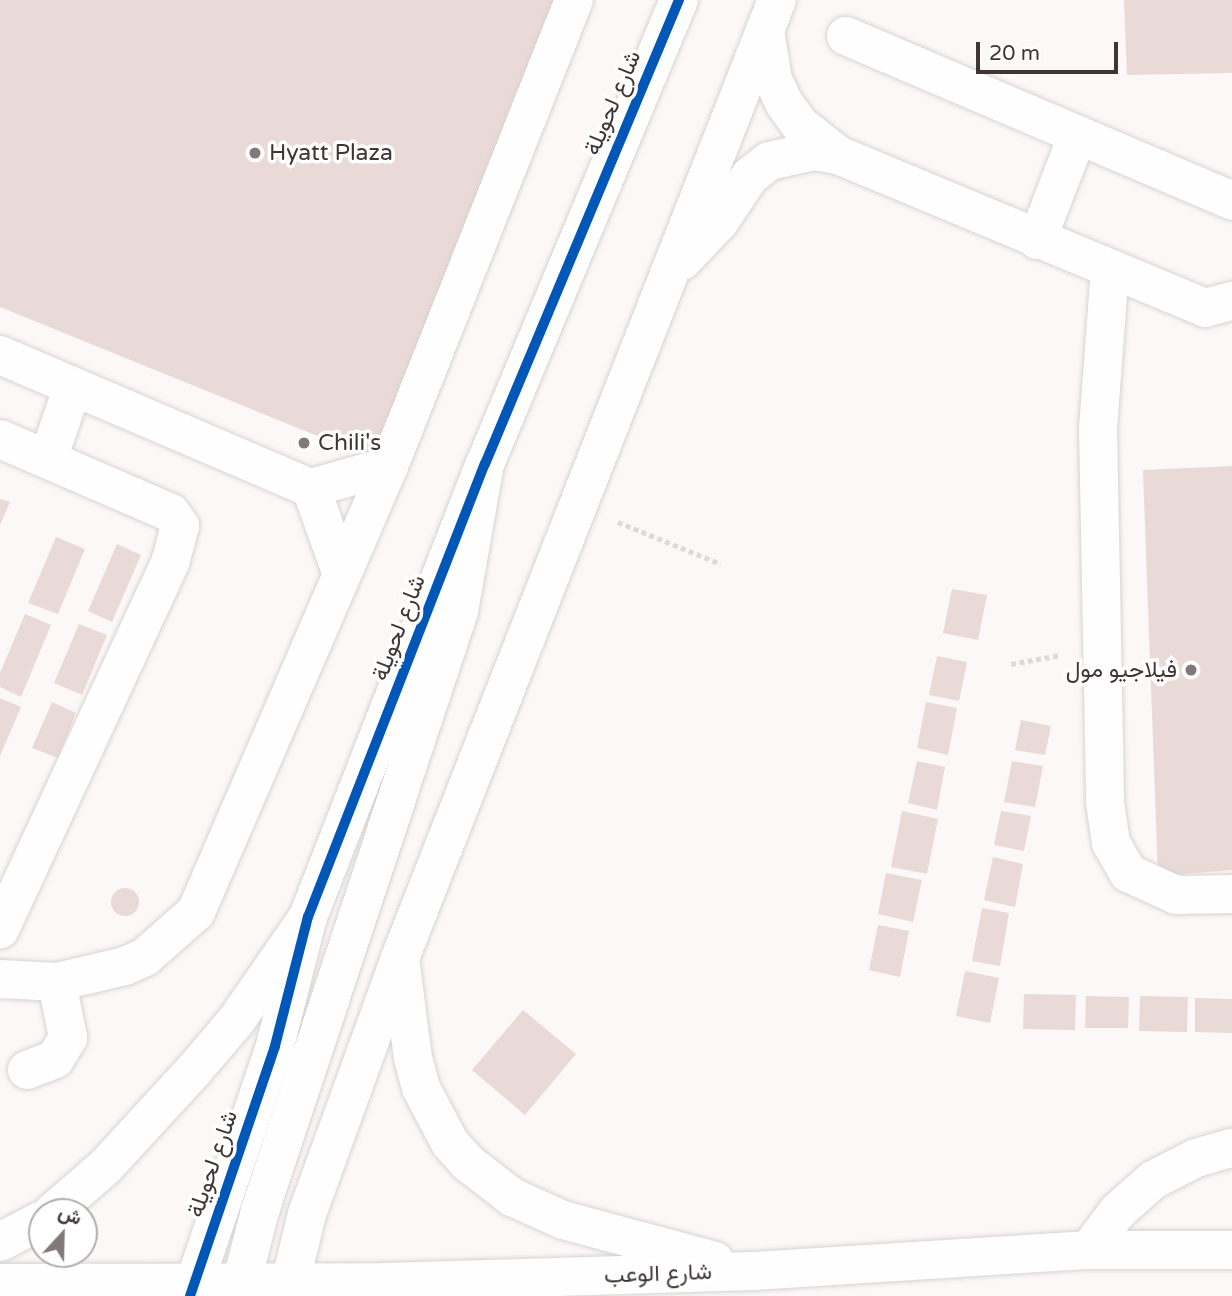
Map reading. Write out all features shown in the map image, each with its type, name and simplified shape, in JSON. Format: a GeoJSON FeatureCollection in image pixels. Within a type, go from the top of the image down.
{"type":"FeatureCollection","features":[{"type":"Feature","properties":{"kind":"main road"},"geometry":{"type":"LineString","coordinates":[[0,979],[57,982],[145,957],[196,912],[389,466],[574,0]]}},
{"type":"Feature","properties":{"kind":"main road","name":"شارع لحويلة"},"geometry":{"type":"LineString","coordinates":[[195,1292],[275,1046],[308,917],[485,464],[679,0]]}},
{"type":"Feature","properties":{"kind":"main road"},"geometry":{"type":"LineString","coordinates":[[771,15],[773,80],[784,103],[799,124],[838,155]]}},
{"type":"Feature","properties":{"kind":"main road"},"geometry":{"type":"LineString","coordinates":[[287,1292],[307,1214],[400,958],[771,15]]}},
{"type":"Feature","properties":{"kind":"main road"},"geometry":{"type":"LineString","coordinates":[[846,36],[1232,201]]}},
{"type":"Feature","properties":{"kind":"main road"},"geometry":{"type":"LineString","coordinates":[[1037,240],[1077,137]]}},
{"type":"Feature","properties":{"kind":"main road"},"geometry":{"type":"LineString","coordinates":[[670,272],[720,221],[750,176],[769,161],[815,151],[838,155],[1205,308],[1232,301]]}},
{"type":"Feature","properties":{"kind":"main road"},"geometry":{"type":"LineString","coordinates":[[1110,269],[1098,428],[1105,802],[1111,843],[1128,873],[1176,895],[1232,894]]}},
{"type":"Feature","properties":{"kind":"main road"},"geometry":{"type":"LineString","coordinates":[[0,355],[311,488],[389,466]]}},
{"type":"Feature","properties":{"kind":"main road"},"geometry":{"type":"LineString","coordinates":[[48,458],[72,388]]}},
{"type":"Feature","properties":{"kind":"main road"},"geometry":{"type":"LineString","coordinates":[[0,439],[171,513],[180,526],[170,563],[0,929]]}},
{"type":"Feature","properties":{"kind":"main road"},"geometry":{"type":"LineString","coordinates":[[239,1290],[269,1184],[459,611],[473,554],[485,464]]}},
{"type":"Feature","properties":{"kind":"main road"},"geometry":{"type":"LineString","coordinates":[[311,488],[341,572]]}},
{"type":"Feature","properties":{"kind":"main road"},"geometry":{"type":"LineString","coordinates":[[69,1198],[106,1167],[236,1021],[308,917]]}},
{"type":"Feature","properties":{"kind":"main road"},"geometry":{"type":"LineString","coordinates":[[400,958],[413,1058],[421,1088],[450,1143],[468,1163],[513,1197],[563,1220],[754,1271]]}},
{"type":"Feature","properties":{"kind":"main road"},"geometry":{"type":"LineString","coordinates":[[27,1070],[55,1059],[68,1038],[57,982]]}},
{"type":"Feature","properties":{"kind":"main road"},"geometry":{"type":"LineString","coordinates":[[1090,1250],[1117,1212],[1153,1180],[1196,1158],[1232,1148]]}},
{"type":"Feature","properties":{"kind":"main road"},"geometry":{"type":"LineString","coordinates":[[0,1242],[28,1227]]}},
{"type":"Feature","properties":{"kind":"main road","name":"شارع الوعب"},"geometry":{"type":"LineString","coordinates":[[0,1283],[195,1292],[287,1292],[754,1271],[1090,1250],[1232,1250]]}},
{"type":"Feature","properties":{"kind":"path"},"geometry":{"type":"LineString","coordinates":[[578,506],[720,564]]}},
{"type":"Feature","properties":{"kind":"building","name":"Hyatt Plaza"},"geometry":{"type":"Polygon","coordinates":[[[0,0],[571,0],[384,463],[0,307],[0,0]]]}},
{"type":"Feature","properties":{"kind":"building"},"geometry":{"type":"Polygon","coordinates":[[[1124,0],[1232,0],[1232,73],[1127,75],[1124,0]]]}},
{"type":"Feature","properties":{"kind":"building","name":"فيلاجيو مول"},"geometry":{"type":"Polygon","coordinates":[[[1232,466],[1232,870],[1158,876],[1143,470],[1232,466]]]}},
{"type":"Feature","properties":{"kind":"building"},"geometry":{"type":"Polygon","coordinates":[[[0,499],[10,502],[0,525],[0,499]]]}},
{"type":"Feature","properties":{"kind":"building"},"geometry":{"type":"Polygon","coordinates":[[[56,537],[85,549],[58,614],[28,603],[56,537]]]}},
{"type":"Feature","properties":{"kind":"building"},"geometry":{"type":"Polygon","coordinates":[[[117,544],[141,555],[112,622],[88,611],[117,544]]]}},
{"type":"Feature","properties":{"kind":"building"},"geometry":{"type":"Polygon","coordinates":[[[952,589],[987,595],[978,640],[943,633],[952,589]]]}},
{"type":"Feature","properties":{"kind":"building"},"geometry":{"type":"Polygon","coordinates":[[[25,614],[51,625],[21,697],[0,687],[0,673],[25,614]]]}},
{"type":"Feature","properties":{"kind":"building"},"geometry":{"type":"Polygon","coordinates":[[[79,624],[107,635],[82,695],[54,683],[79,624]]]}},
{"type":"Feature","properties":{"kind":"building"},"geometry":{"type":"Polygon","coordinates":[[[937,656],[967,662],[959,701],[929,695],[937,656]]]}},
{"type":"Feature","properties":{"kind":"building"},"geometry":{"type":"Polygon","coordinates":[[[0,698],[21,707],[0,756],[0,698]]]}},
{"type":"Feature","properties":{"kind":"building"},"geometry":{"type":"Polygon","coordinates":[[[52,702],[76,713],[58,758],[32,748],[52,702]]]}},
{"type":"Feature","properties":{"kind":"building"},"geometry":{"type":"Polygon","coordinates":[[[926,702],[957,708],[948,755],[917,748],[926,702]]]}},
{"type":"Feature","properties":{"kind":"building"},"geometry":{"type":"Polygon","coordinates":[[[1021,720],[1051,726],[1045,755],[1015,750],[1021,720]]]}},
{"type":"Feature","properties":{"kind":"building"},"geometry":{"type":"Polygon","coordinates":[[[917,761],[945,767],[937,810],[908,803],[917,761]]]}},
{"type":"Feature","properties":{"kind":"building"},"geometry":{"type":"Polygon","coordinates":[[[1012,761],[1043,766],[1035,807],[1004,802],[1012,761]]]}},
{"type":"Feature","properties":{"kind":"building"},"geometry":{"type":"Polygon","coordinates":[[[902,811],[938,819],[927,874],[891,867],[902,811]]]}},
{"type":"Feature","properties":{"kind":"building"},"geometry":{"type":"Polygon","coordinates":[[[1001,811],[1031,816],[1024,851],[994,845],[1001,811]]]}},
{"type":"Feature","properties":{"kind":"building"},"geometry":{"type":"Polygon","coordinates":[[[993,857],[1023,864],[1015,907],[984,900],[993,857]]]}},
{"type":"Feature","properties":{"kind":"building"},"geometry":{"type":"Polygon","coordinates":[[[886,873],[922,880],[913,922],[878,914],[886,873]]]}},
{"type":"Feature","properties":{"kind":"building"},"geometry":{"type":"Polygon","coordinates":[[[125,888],[135,892],[139,902],[135,912],[125,916],[115,912],[111,902],[115,892],[125,888]]]}},
{"type":"Feature","properties":{"kind":"building"},"geometry":{"type":"Polygon","coordinates":[[[982,908],[1009,913],[1000,966],[972,961],[982,908]]]}},
{"type":"Feature","properties":{"kind":"building"},"geometry":{"type":"Polygon","coordinates":[[[878,925],[909,931],[900,977],[869,970],[878,925]]]}},
{"type":"Feature","properties":{"kind":"building"},"geometry":{"type":"Polygon","coordinates":[[[965,971],[999,978],[990,1023],[956,1016],[965,971]]]}},
{"type":"Feature","properties":{"kind":"building"},"geometry":{"type":"Polygon","coordinates":[[[1024,994],[1076,995],[1075,1030],[1023,1029],[1024,994]]]}},
{"type":"Feature","properties":{"kind":"building"},"geometry":{"type":"Polygon","coordinates":[[[1086,996],[1129,997],[1128,1028],[1085,1028],[1086,996]]]}},
{"type":"Feature","properties":{"kind":"building"},"geometry":{"type":"Polygon","coordinates":[[[1140,996],[1188,997],[1187,1032],[1139,1031],[1140,996]]]}},
{"type":"Feature","properties":{"kind":"building"},"geometry":{"type":"Polygon","coordinates":[[[1195,998],[1232,999],[1232,1033],[1195,1032],[1195,998]]]}},
{"type":"Feature","properties":{"kind":"building"},"geometry":{"type":"Polygon","coordinates":[[[523,1010],[576,1054],[525,1115],[472,1070],[523,1010]]]}},
{"type":"Feature","properties":{"kind":"cycle path"},"geometry":{"type":"LineString","coordinates":[[190,1296],[275,1046],[308,917],[485,464],[679,0]]}},
{"type":"Feature","properties":{"kind":"place","name":"Hyatt Plaza"},"geometry":{"type":"Point","coordinates":[255,153]}},
{"type":"Feature","properties":{"kind":"place","name":"Chili's"},"geometry":{"type":"Point","coordinates":[304,443]}},
{"type":"Feature","properties":{"kind":"place","name":"فيلاجيو مول"},"geometry":{"type":"Point","coordinates":[1191,670]}}]}
